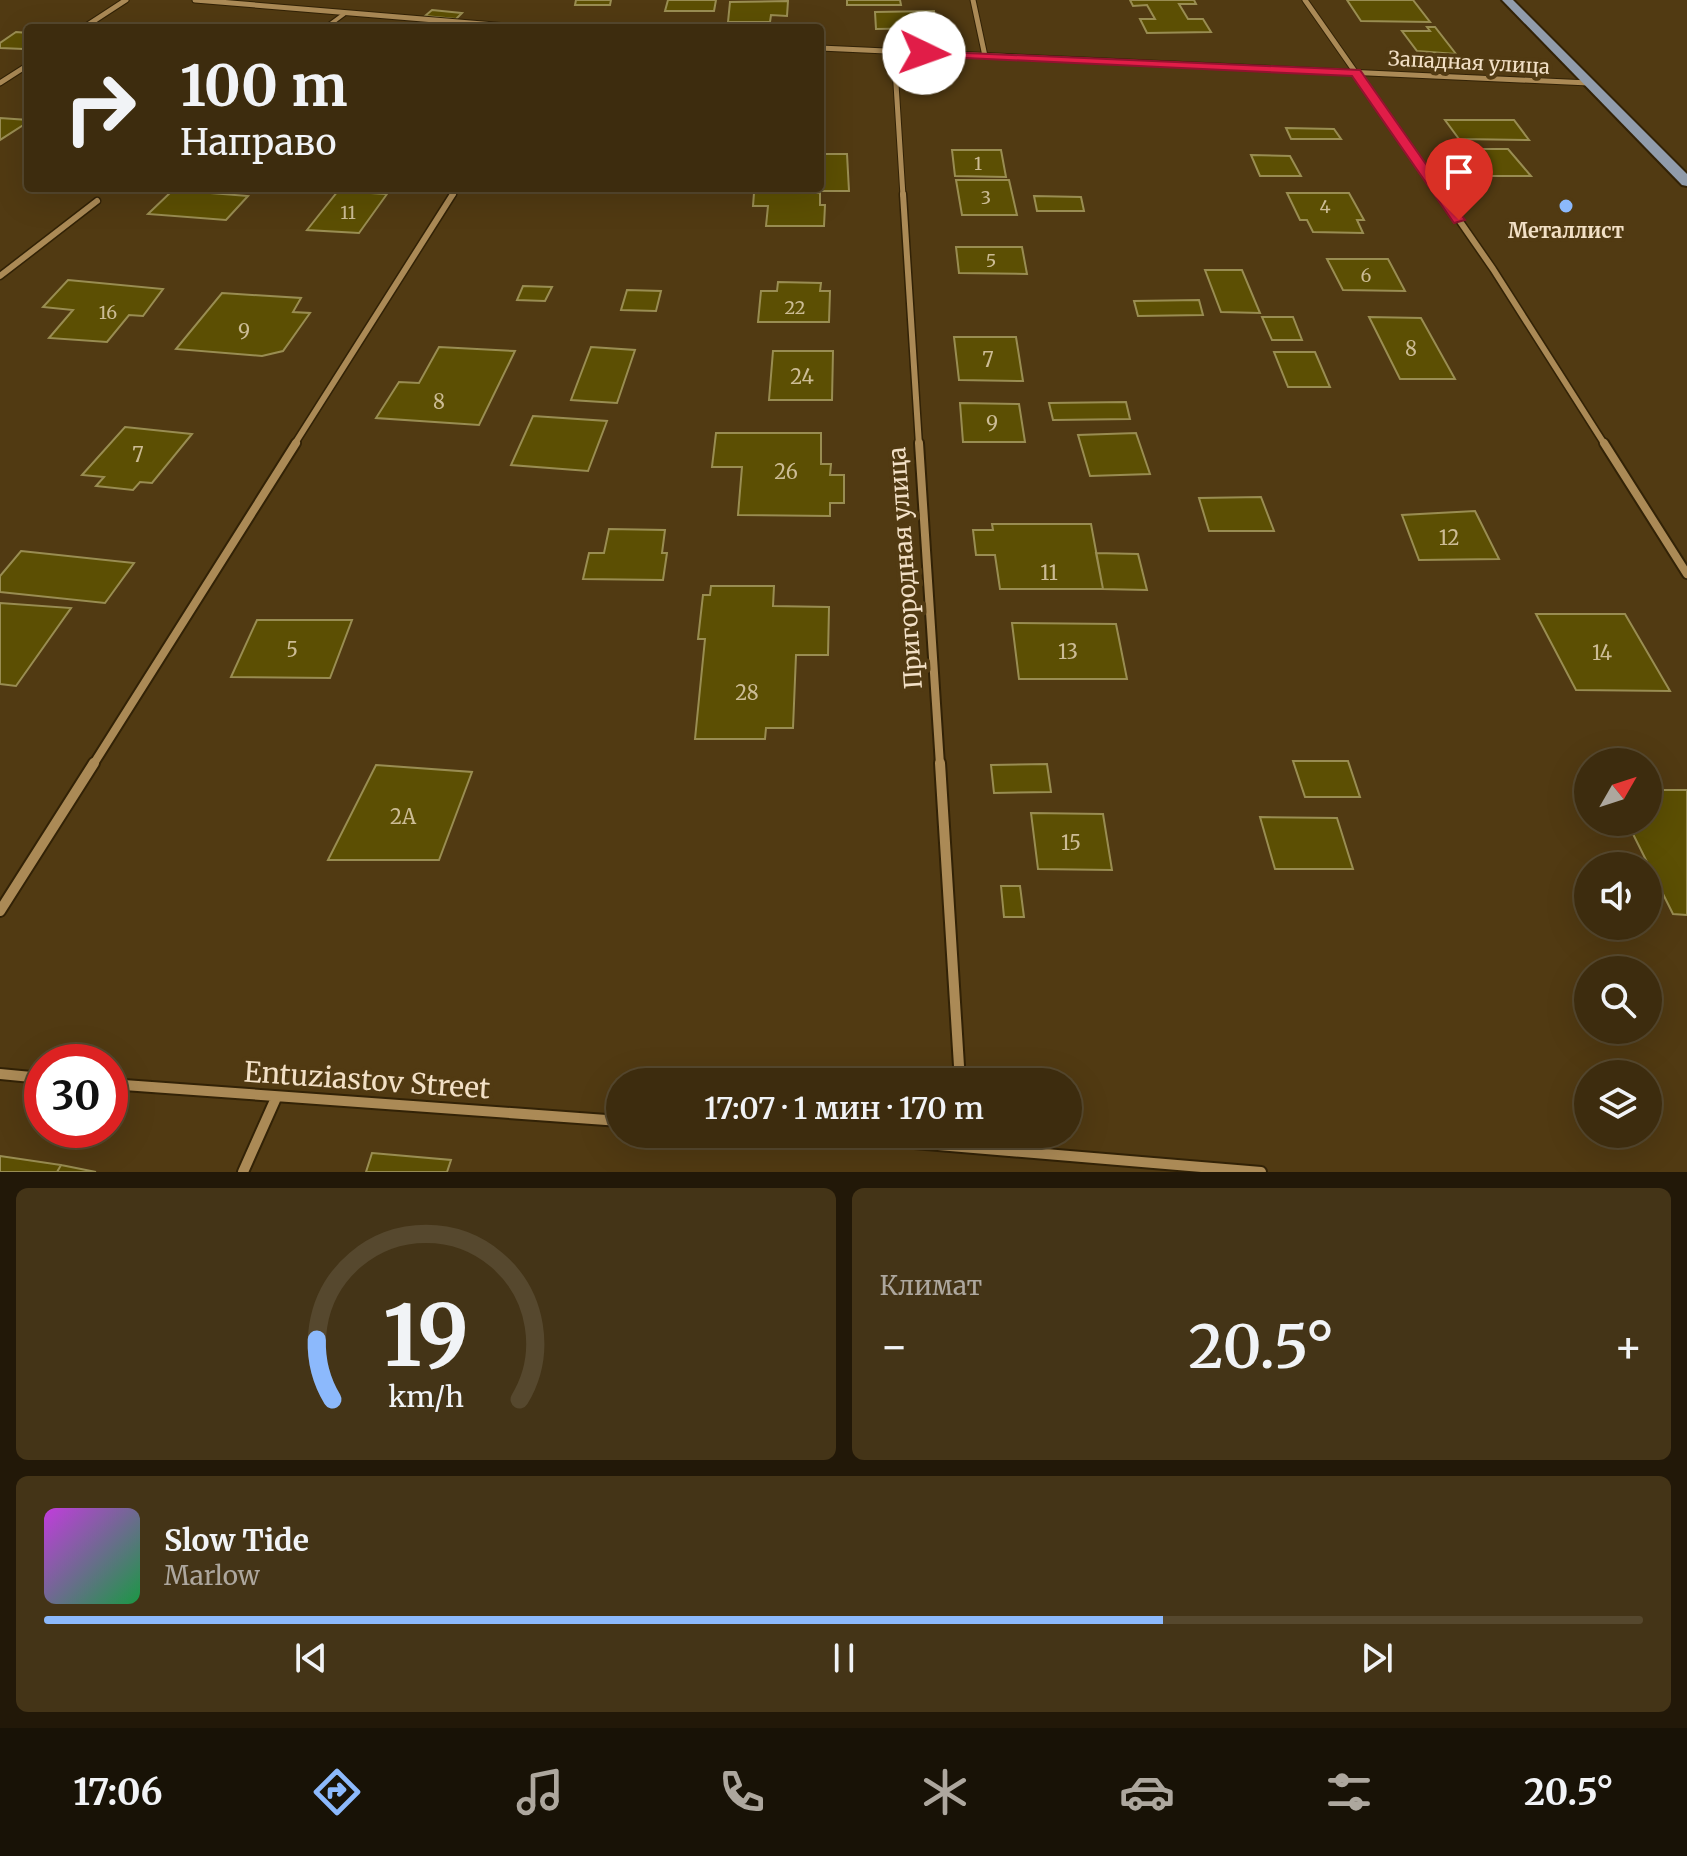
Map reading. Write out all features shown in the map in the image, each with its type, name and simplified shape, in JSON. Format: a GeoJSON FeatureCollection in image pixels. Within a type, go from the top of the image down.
{"type":"FeatureCollection","features":[{"type":"Feature","properties":{"kind":"main road"},"geometry":{"type":"LineString","coordinates":[[1507,0],[1687,182]]}},
{"type":"Feature","properties":{"kind":"street"},"geometry":{"type":"LineString","coordinates":[[89,24],[126,0]]}},
{"type":"Feature","properties":{"kind":"street"},"geometry":{"type":"LineString","coordinates":[[195,0],[478,24]]}},
{"type":"Feature","properties":{"kind":"street"},"geometry":{"type":"LineString","coordinates":[[973,0],[985,56]]}},
{"type":"Feature","properties":{"kind":"street"},"geometry":{"type":"LineString","coordinates":[[1305,0],[1493,269],[1687,574]]}},
{"type":"Feature","properties":{"kind":"street","name":"Западная улица"},"geometry":{"type":"LineString","coordinates":[[824,48],[1589,83]]}},
{"type":"Feature","properties":{"kind":"street","name":"Пригородная улица"},"geometry":{"type":"LineString","coordinates":[[894,52],[959,1068]]}},
{"type":"Feature","properties":{"kind":"street"},"geometry":{"type":"LineString","coordinates":[[0,83],[24,68]]}},
{"type":"Feature","properties":{"kind":"street"},"geometry":{"type":"LineString","coordinates":[[0,911],[454,192]]}},
{"type":"Feature","properties":{"kind":"street"},"geometry":{"type":"LineString","coordinates":[[0,276],[97,201]]}},
{"type":"Feature","properties":{"kind":"street"},"geometry":{"type":"LineString","coordinates":[[0,1074],[24,1076]]}},
{"type":"Feature","properties":{"kind":"street","name":"Entuziastov Street"},"geometry":{"type":"LineString","coordinates":[[128,1086],[606,1120]]}},
{"type":"Feature","properties":{"kind":"street"},"geometry":{"type":"LineString","coordinates":[[243,1172],[276,1098]]}},
{"type":"Feature","properties":{"kind":"street"},"geometry":{"type":"LineString","coordinates":[[1045,1148],[1261,1172]]}},
{"type":"Feature","properties":{"kind":"lane"},"geometry":{"type":"LineString","coordinates":[[330,24],[344,14]]}},
{"type":"Feature","properties":{"kind":"building"},"geometry":{"type":"Polygon","coordinates":[[[576,0],[611,0],[610,5],[575,5],[576,0]]]}},
{"type":"Feature","properties":{"kind":"building"},"geometry":{"type":"Polygon","coordinates":[[[668,0],[716,0],[714,11],[665,11],[668,0]]]}},
{"type":"Feature","properties":{"kind":"building"},"geometry":{"type":"Polygon","coordinates":[[[847,0],[900,0],[901,5],[847,5],[847,0]]]}},
{"type":"Feature","properties":{"kind":"building"},"geometry":{"type":"Polygon","coordinates":[[[1130,0],[1194,0],[1196,4],[1179,4],[1188,19],[1203,19],[1211,32],[1147,33],[1140,19],[1155,19],[1147,5],[1133,6],[1130,0]]]}},
{"type":"Feature","properties":{"kind":"building"},"geometry":{"type":"Polygon","coordinates":[[[1347,0],[1413,0],[1430,22],[1361,21],[1347,0]]]}},
{"type":"Feature","properties":{"kind":"building"},"geometry":{"type":"Polygon","coordinates":[[[788,1],[787,16],[771,15],[770,22],[728,22],[730,2],[788,1]]]}},
{"type":"Feature","properties":{"kind":"building"},"geometry":{"type":"Polygon","coordinates":[[[432,10],[462,13],[456,19],[425,16],[432,10]]]}},
{"type":"Feature","properties":{"kind":"building"},"geometry":{"type":"Polygon","coordinates":[[[934,11],[936,28],[876,29],[875,12],[934,11]]]}},
{"type":"Feature","properties":{"kind":"building"},"geometry":{"type":"Polygon","coordinates":[[[1427,27],[1435,27],[1456,54],[1417,51],[1402,31],[1430,31],[1427,27]]]}},
{"type":"Feature","properties":{"kind":"building"},"geometry":{"type":"Polygon","coordinates":[[[16,32],[24,33],[24,49],[0,48],[0,43],[16,32]]]}},
{"type":"Feature","properties":{"kind":"building"},"geometry":{"type":"Polygon","coordinates":[[[0,118],[24,120],[24,125],[0,140],[0,118]]]}},
{"type":"Feature","properties":{"kind":"building"},"geometry":{"type":"Polygon","coordinates":[[[1445,120],[1514,120],[1529,140],[1459,139],[1445,120]]]}},
{"type":"Feature","properties":{"kind":"building"},"geometry":{"type":"Polygon","coordinates":[[[1286,128],[1334,129],[1341,139],[1291,139],[1286,128]]]}},
{"type":"Feature","properties":{"kind":"building"},"geometry":{"type":"Polygon","coordinates":[[[1462,149],[1508,149],[1531,176],[1483,176],[1462,149]]]}},
{"type":"Feature","properties":{"kind":"building"},"geometry":{"type":"Polygon","coordinates":[[[952,150],[1001,150],[1006,177],[955,176],[952,150]]]}},
{"type":"Feature","properties":{"kind":"building"},"geometry":{"type":"Polygon","coordinates":[[[824,154],[847,154],[849,191],[824,191],[824,154]]]}},
{"type":"Feature","properties":{"kind":"building"},"geometry":{"type":"Polygon","coordinates":[[[1251,155],[1290,156],[1301,176],[1260,176],[1251,155]]]}},
{"type":"Feature","properties":{"kind":"building"},"geometry":{"type":"Polygon","coordinates":[[[956,180],[1009,180],[1017,215],[962,215],[956,180]]]}},
{"type":"Feature","properties":{"kind":"building"},"geometry":{"type":"Polygon","coordinates":[[[171,192],[248,196],[226,220],[148,214],[171,192]]]}},
{"type":"Feature","properties":{"kind":"building"},"geometry":{"type":"Polygon","coordinates":[[[337,192],[387,194],[359,233],[307,230],[337,192]]]}},
{"type":"Feature","properties":{"kind":"building"},"geometry":{"type":"Polygon","coordinates":[[[754,193],[820,193],[820,205],[825,205],[824,226],[766,226],[768,206],[753,206],[754,193]]]}},
{"type":"Feature","properties":{"kind":"building"},"geometry":{"type":"Polygon","coordinates":[[[1287,193],[1349,193],[1364,220],[1357,220],[1363,233],[1313,232],[1307,220],[1300,220],[1287,193]]]}},
{"type":"Feature","properties":{"kind":"building"},"geometry":{"type":"Polygon","coordinates":[[[1034,196],[1081,197],[1084,211],[1037,211],[1034,196]]]}},
{"type":"Feature","properties":{"kind":"building"},"geometry":{"type":"Polygon","coordinates":[[[956,247],[1022,247],[1027,274],[959,273],[956,247]]]}},
{"type":"Feature","properties":{"kind":"building"},"geometry":{"type":"Polygon","coordinates":[[[1327,259],[1388,259],[1405,291],[1343,290],[1327,259]]]}},
{"type":"Feature","properties":{"kind":"building"},"geometry":{"type":"Polygon","coordinates":[[[1205,270],[1242,270],[1260,313],[1221,312],[1205,270]]]}},
{"type":"Feature","properties":{"kind":"building"},"geometry":{"type":"Polygon","coordinates":[[[68,280],[163,289],[143,316],[129,315],[107,342],[49,338],[73,310],[43,307],[68,280]]]}},
{"type":"Feature","properties":{"kind":"building"},"geometry":{"type":"Polygon","coordinates":[[[778,282],[821,283],[820,291],[830,291],[829,322],[758,322],[761,291],[777,291],[778,282]]]}},
{"type":"Feature","properties":{"kind":"building"},"geometry":{"type":"Polygon","coordinates":[[[523,286],[552,287],[545,301],[517,300],[523,286]]]}},
{"type":"Feature","properties":{"kind":"building"},"geometry":{"type":"Polygon","coordinates":[[[627,290],[661,291],[656,311],[621,310],[627,290]]]}},
{"type":"Feature","properties":{"kind":"building"},"geometry":{"type":"Polygon","coordinates":[[[222,293],[301,298],[293,312],[310,313],[283,351],[262,356],[176,349],[222,293]]]}},
{"type":"Feature","properties":{"kind":"building"},"geometry":{"type":"Polygon","coordinates":[[[1199,300],[1203,315],[1138,316],[1134,301],[1199,300]]]}},
{"type":"Feature","properties":{"kind":"building"},"geometry":{"type":"Polygon","coordinates":[[[1262,317],[1293,317],[1302,340],[1272,340],[1262,317]]]}},
{"type":"Feature","properties":{"kind":"building"},"geometry":{"type":"Polygon","coordinates":[[[1369,317],[1421,318],[1455,379],[1400,379],[1369,317]]]}},
{"type":"Feature","properties":{"kind":"building"},"geometry":{"type":"Polygon","coordinates":[[[954,337],[1016,337],[1023,381],[959,380],[954,337]]]}},
{"type":"Feature","properties":{"kind":"building"},"geometry":{"type":"Polygon","coordinates":[[[439,347],[515,351],[479,425],[376,418],[399,382],[419,383],[439,347]]]}},
{"type":"Feature","properties":{"kind":"building"},"geometry":{"type":"Polygon","coordinates":[[[591,347],[635,350],[617,403],[571,400],[591,347]]]}},
{"type":"Feature","properties":{"kind":"building"},"geometry":{"type":"Polygon","coordinates":[[[773,351],[833,351],[832,400],[769,400],[773,351]]]}},
{"type":"Feature","properties":{"kind":"building"},"geometry":{"type":"Polygon","coordinates":[[[1274,352],[1315,352],[1330,387],[1288,387],[1274,352]]]}},
{"type":"Feature","properties":{"kind":"building"},"geometry":{"type":"Polygon","coordinates":[[[1126,402],[1130,419],[1053,420],[1049,403],[1126,402]]]}},
{"type":"Feature","properties":{"kind":"building"},"geometry":{"type":"Polygon","coordinates":[[[960,403],[1019,404],[1025,442],[963,442],[960,403]]]}},
{"type":"Feature","properties":{"kind":"building"},"geometry":{"type":"Polygon","coordinates":[[[533,416],[607,421],[588,471],[511,465],[533,416]]]}},
{"type":"Feature","properties":{"kind":"building"},"geometry":{"type":"Polygon","coordinates":[[[125,427],[192,434],[152,483],[140,482],[133,490],[96,486],[104,477],[82,475],[125,427]]]}},
{"type":"Feature","properties":{"kind":"building"},"geometry":{"type":"Polygon","coordinates":[[[716,433],[821,433],[821,464],[831,464],[830,475],[844,475],[844,503],[830,503],[830,516],[738,515],[742,467],[712,467],[716,433]]]}},
{"type":"Feature","properties":{"kind":"building"},"geometry":{"type":"Polygon","coordinates":[[[1136,433],[1150,474],[1090,476],[1078,435],[1136,433]]]}},
{"type":"Feature","properties":{"kind":"building"},"geometry":{"type":"Polygon","coordinates":[[[1261,497],[1274,531],[1209,531],[1199,498],[1261,497]]]}},
{"type":"Feature","properties":{"kind":"building"},"geometry":{"type":"Polygon","coordinates":[[[1475,511],[1499,559],[1419,560],[1402,515],[1475,511]]]}},
{"type":"Feature","properties":{"kind":"building"},"geometry":{"type":"Polygon","coordinates":[[[992,524],[1091,524],[1103,589],[1000,589],[995,555],[976,555],[973,530],[993,530],[992,524]]]}},
{"type":"Feature","properties":{"kind":"building"},"geometry":{"type":"Polygon","coordinates":[[[609,529],[665,530],[662,553],[667,553],[663,580],[583,579],[589,553],[604,553],[609,529]]]}},
{"type":"Feature","properties":{"kind":"building"},"geometry":{"type":"Polygon","coordinates":[[[21,551],[134,563],[105,603],[0,592],[0,576],[21,551]]]}},
{"type":"Feature","properties":{"kind":"building"},"geometry":{"type":"Polygon","coordinates":[[[1096,553],[1138,554],[1147,590],[1103,589],[1096,553]]]}},
{"type":"Feature","properties":{"kind":"building"},"geometry":{"type":"Polygon","coordinates":[[[711,586],[774,586],[773,606],[829,607],[828,655],[796,655],[793,728],[766,728],[765,739],[695,739],[705,639],[698,639],[703,595],[710,595],[711,586]]]}},
{"type":"Feature","properties":{"kind":"building"},"geometry":{"type":"Polygon","coordinates":[[[0,603],[71,608],[16,686],[0,684],[0,603]]]}},
{"type":"Feature","properties":{"kind":"building"},"geometry":{"type":"Polygon","coordinates":[[[1536,614],[1625,614],[1670,691],[1576,690],[1536,614]]]}},
{"type":"Feature","properties":{"kind":"building"},"geometry":{"type":"Polygon","coordinates":[[[257,620],[352,620],[330,678],[231,677],[257,620]]]}},
{"type":"Feature","properties":{"kind":"building"},"geometry":{"type":"Polygon","coordinates":[[[1012,623],[1116,624],[1127,679],[1019,679],[1012,623]]]}},
{"type":"Feature","properties":{"kind":"building"},"geometry":{"type":"Polygon","coordinates":[[[1293,761],[1348,761],[1360,797],[1305,797],[1293,761]]]}},
{"type":"Feature","properties":{"kind":"building"},"geometry":{"type":"Polygon","coordinates":[[[1047,764],[1051,792],[994,793],[991,765],[1047,764]]]}},
{"type":"Feature","properties":{"kind":"building"},"geometry":{"type":"Polygon","coordinates":[[[376,765],[472,772],[439,860],[328,860],[376,765]]]}},
{"type":"Feature","properties":{"kind":"building"},"geometry":{"type":"Polygon","coordinates":[[[1662,790],[1687,790],[1687,915],[1673,914],[1662,892],[1662,852],[1642,852],[1634,836],[1662,836],[1662,790]]]}},
{"type":"Feature","properties":{"kind":"building"},"geometry":{"type":"Polygon","coordinates":[[[1031,813],[1103,814],[1112,870],[1038,869],[1031,813]]]}},
{"type":"Feature","properties":{"kind":"building"},"geometry":{"type":"Polygon","coordinates":[[[1260,817],[1337,818],[1353,869],[1275,869],[1260,817]]]}},
{"type":"Feature","properties":{"kind":"building"},"geometry":{"type":"Polygon","coordinates":[[[1001,886],[1020,886],[1024,917],[1004,917],[1001,886]]]}},
{"type":"Feature","properties":{"kind":"building"},"geometry":{"type":"Polygon","coordinates":[[[372,1153],[451,1160],[447,1172],[366,1172],[372,1153]]]}},
{"type":"Feature","properties":{"kind":"building"},"geometry":{"type":"Polygon","coordinates":[[[0,1156],[61,1165],[57,1172],[0,1172],[0,1156]]]}},
{"type":"Feature","properties":{"kind":"building"},"geometry":{"type":"Polygon","coordinates":[[[61,1165],[96,1172],[57,1172],[61,1165]]]}},
{"type":"Feature","properties":{"kind":"place","name":"Металлист"},"geometry":{"type":"Point","coordinates":[1566,206]}},
{"type":"Feature","properties":{"kind":"route"},"geometry":{"type":"LineString","coordinates":[[924,53],[1356,73],[1459,220]]}}]}
